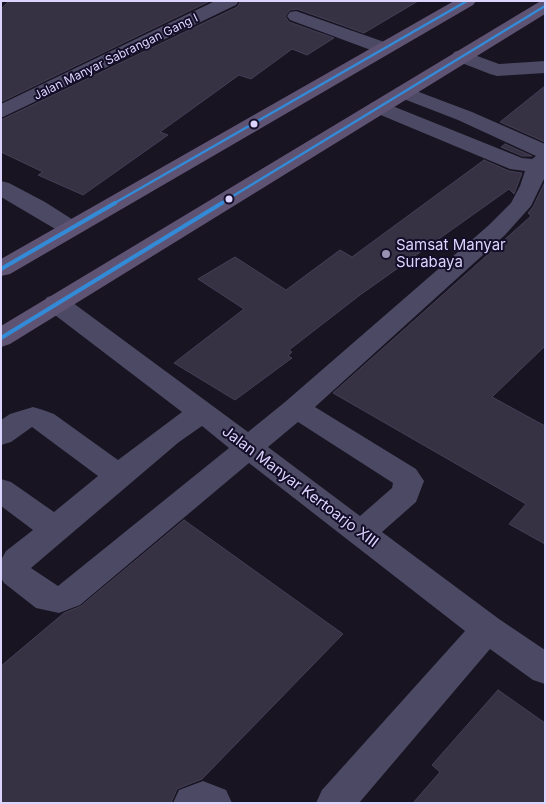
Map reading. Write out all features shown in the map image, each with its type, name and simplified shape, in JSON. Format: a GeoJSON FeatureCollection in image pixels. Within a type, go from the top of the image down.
{"type":"FeatureCollection","features":[{"type":"Feature","properties":{"kind":"main road"},"geometry":{"type":"LineString","coordinates":[[1,269],[382,48],[467,1]]}},
{"type":"Feature","properties":{"kind":"main road"},"geometry":{"type":"LineString","coordinates":[[1,338],[545,6]]}},
{"type":"Feature","properties":{"kind":"main road"},"geometry":{"type":"LineString","coordinates":[[484,42],[545,27]]}},
{"type":"Feature","properties":{"kind":"street","name":"Jalan Manyar Sabrangan Gang I"},"geometry":{"type":"LineString","coordinates":[[1,112],[230,1]]}},
{"type":"Feature","properties":{"kind":"street"},"geometry":{"type":"LineString","coordinates":[[296,16],[382,48]]}},
{"type":"Feature","properties":{"kind":"street"},"geometry":{"type":"LineString","coordinates":[[461,56],[497,70],[545,67]]}},
{"type":"Feature","properties":{"kind":"street"},"geometry":{"type":"LineString","coordinates":[[403,92],[465,116],[542,159]]}},
{"type":"Feature","properties":{"kind":"street"},"geometry":{"type":"LineString","coordinates":[[378,107],[518,164],[542,159]]}},
{"type":"Feature","properties":{"kind":"street"},"geometry":{"type":"LineString","coordinates":[[202,412],[169,435],[17,560],[14,567],[15,574],[47,598],[59,600],[69,596],[295,409],[497,230],[520,206],[542,159]]}},
{"type":"Feature","properties":{"kind":"street"},"geometry":{"type":"LineString","coordinates":[[1,188],[37,207],[70,228]]}},
{"type":"Feature","properties":{"kind":"street","name":"Jalan Manyar Kertoarjo XIII"},"geometry":{"type":"LineString","coordinates":[[56,303],[487,629],[545,669]]}},
{"type":"Feature","properties":{"kind":"street"},"geometry":{"type":"LineString","coordinates":[[295,409],[311,416],[406,476],[409,481],[406,494],[361,533]]}},
{"type":"Feature","properties":{"kind":"street"},"geometry":{"type":"LineString","coordinates":[[1,435],[20,421],[33,417],[44,421],[120,477]]}},
{"type":"Feature","properties":{"kind":"street"},"geometry":{"type":"LineString","coordinates":[[1,490],[54,529]]}},
{"type":"Feature","properties":{"kind":"street"},"geometry":{"type":"LineString","coordinates":[[335,803],[487,629]]}},
{"type":"Feature","properties":{"kind":"street"},"geometry":{"type":"LineString","coordinates":[[192,803],[202,800],[213,803]]}},
{"type":"Feature","properties":{"kind":"building"},"geometry":{"type":"Polygon","coordinates":[[[9,1],[210,1],[1,102],[1,9],[9,1]]]}},
{"type":"Feature","properties":{"kind":"building"},"geometry":{"type":"Polygon","coordinates":[[[241,1],[418,1],[364,33],[297,9],[290,10],[285,16],[289,22],[334,38],[307,55],[292,49],[251,79],[239,75],[160,132],[168,135],[83,195],[38,175],[43,172],[1,152],[1,120],[237,7],[241,1]]]}},
{"type":"Feature","properties":{"kind":"building"},"geometry":{"type":"Polygon","coordinates":[[[545,86],[545,142],[500,122],[545,86]]]}},
{"type":"Feature","properties":{"kind":"building"},"geometry":{"type":"Polygon","coordinates":[[[505,144],[532,156],[522,156],[501,147],[505,144]]]}},
{"type":"Feature","properties":{"kind":"building"},"geometry":{"type":"Polygon","coordinates":[[[484,160],[509,171],[522,173],[514,194],[509,189],[360,295],[289,350],[292,352],[288,356],[292,358],[235,400],[174,363],[244,309],[198,279],[235,257],[286,290],[340,250],[352,257],[484,160]]]}},
{"type":"Feature","properties":{"kind":"building"},"geometry":{"type":"Polygon","coordinates":[[[545,182],[545,346],[492,397],[545,426],[545,544],[509,524],[526,504],[333,393],[531,216],[528,213],[545,182]]]}},
{"type":"Feature","properties":{"kind":"building"},"geometry":{"type":"Polygon","coordinates":[[[184,520],[343,634],[202,779],[177,789],[171,803],[1,803],[1,666],[64,613],[81,606],[184,520]]]}},
{"type":"Feature","properties":{"kind":"building"},"geometry":{"type":"Polygon","coordinates":[[[498,690],[545,723],[545,803],[413,803],[440,772],[432,765],[498,690]]]}},
{"type":"Feature","properties":{"kind":"transit line"},"geometry":{"type":"LineString","coordinates":[[1,269],[467,1]]}},
{"type":"Feature","properties":{"kind":"transit line"},"geometry":{"type":"LineString","coordinates":[[1,338],[545,6]]}},
{"type":"Feature","properties":{"kind":"place","name":"Samsat Manyar Surabaya"},"geometry":{"type":"Point","coordinates":[386,254]}}]}
